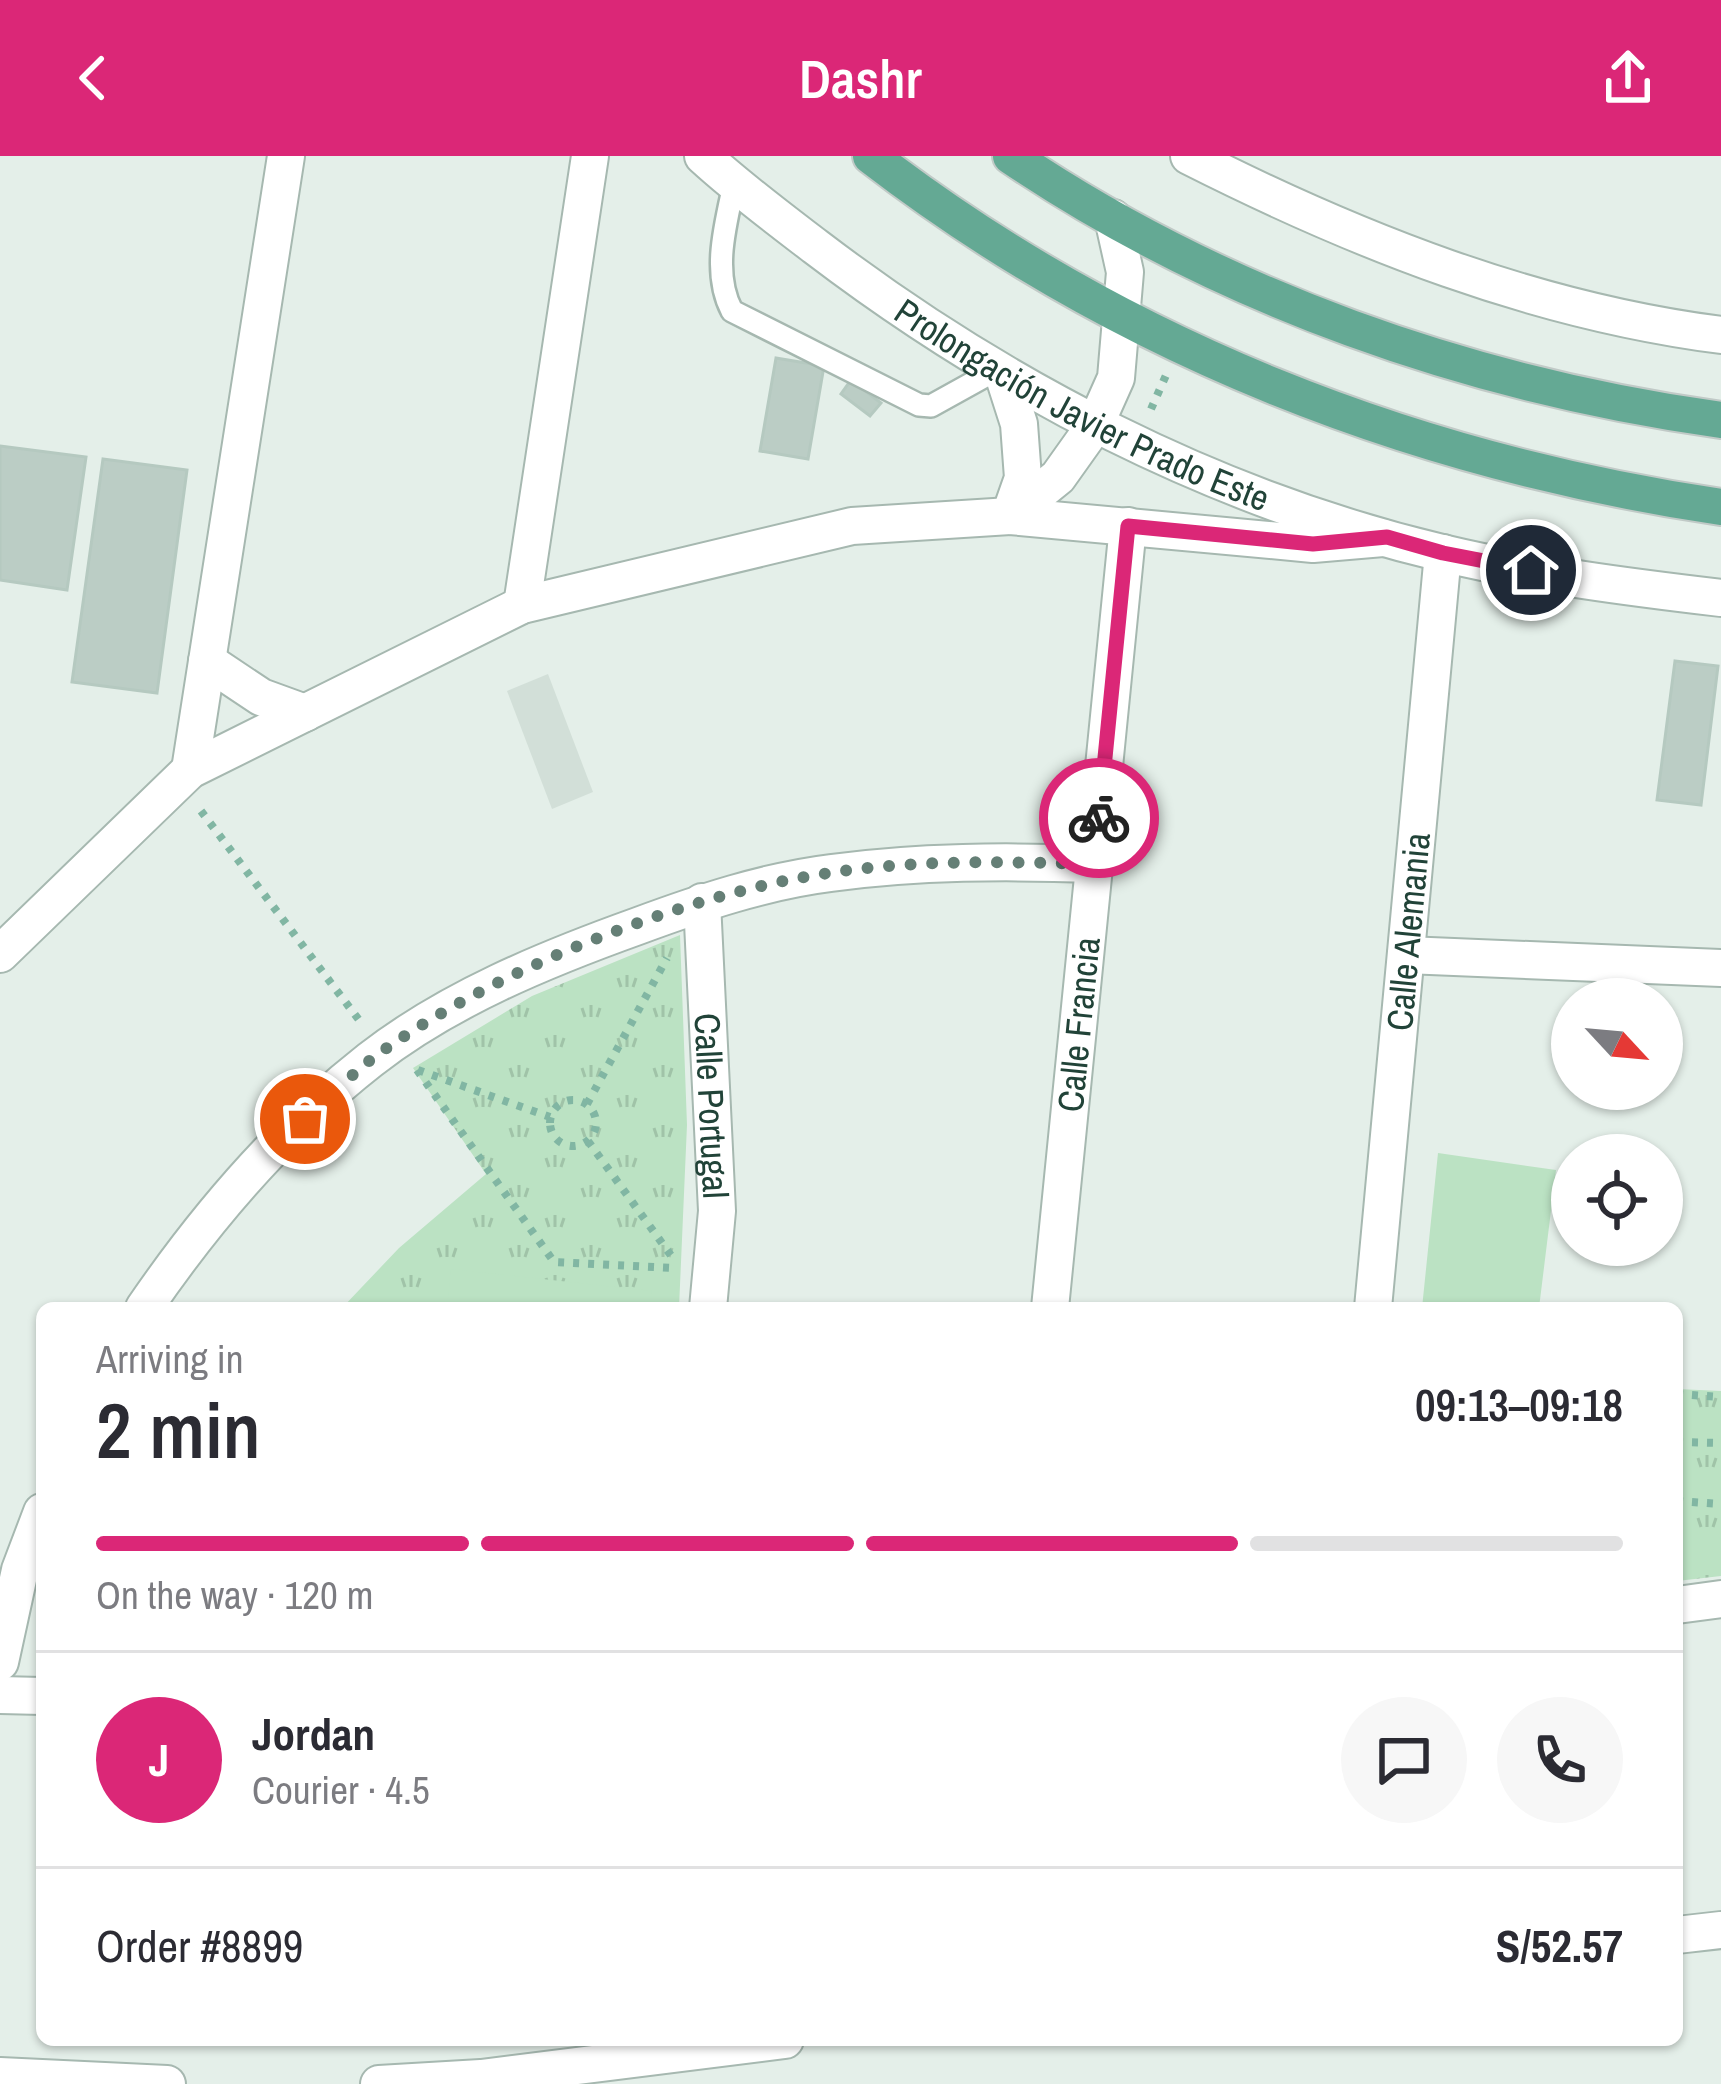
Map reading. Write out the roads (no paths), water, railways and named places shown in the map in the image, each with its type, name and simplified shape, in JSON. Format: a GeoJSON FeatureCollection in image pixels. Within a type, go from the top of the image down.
{"type":"FeatureCollection","features":[{"type":"Feature","properties":{"kind":"main road"},"geometry":{"type":"LineString","coordinates":[[871,156],[969,228],[1119,315],[1274,389],[1372,426],[1553,477],[1721,507]]}},
{"type":"Feature","properties":{"kind":"main road"},"geometry":{"type":"LineString","coordinates":[[1011,156],[1113,218],[1214,269],[1415,351],[1580,396],[1721,420]]}},
{"type":"Feature","properties":{"kind":"street"},"geometry":{"type":"LineString","coordinates":[[184,776],[207,661],[286,156]]}},
{"type":"Feature","properties":{"kind":"street"},"geometry":{"type":"LineString","coordinates":[[522,605],[590,156]]}},
{"type":"Feature","properties":{"kind":"street","name":"Prolongación Javier Prado Este"},"geometry":{"type":"LineString","coordinates":[[703,156],[884,299],[999,372],[1095,425],[1237,487],[1443,553],[1618,586],[1721,598]]}},
{"type":"Feature","properties":{"kind":"street"},"geometry":{"type":"LineString","coordinates":[[1189,156],[1332,225],[1428,262],[1615,317],[1721,335]]}},
{"type":"Feature","properties":{"kind":"street"},"geometry":{"type":"LineString","coordinates":[[1010,516],[1058,476],[1095,425],[1116,378],[1125,272],[1113,218]]}},
{"type":"Feature","properties":{"kind":"street"},"geometry":{"type":"LineString","coordinates":[[999,372],[1019,424],[1023,478],[1010,516]]}},
{"type":"Feature","properties":{"kind":"street"},"geometry":{"type":"LineString","coordinates":[[0,954],[184,776],[522,605],[853,526],[1010,516],[1313,544],[1387,537]]}},
{"type":"Feature","properties":{"kind":"street","name":"Calle Francia"},"geometry":{"type":"LineString","coordinates":[[1051,1302],[1128,526]]}},
{"type":"Feature","properties":{"kind":"street","name":"Calle Alemania"},"geometry":{"type":"LineString","coordinates":[[1374,1302],[1443,553]]}},
{"type":"Feature","properties":{"kind":"street"},"geometry":{"type":"LineString","coordinates":[[207,661],[261,697],[305,713]]}},
{"type":"Feature","properties":{"kind":"street"},"geometry":{"type":"LineString","coordinates":[[148,1302],[192,1238],[272,1149],[474,996],[587,944],[702,902],[828,873],[974,861],[1095,864]]}},
{"type":"Feature","properties":{"kind":"street","name":"Calle Portugal"},"geometry":{"type":"LineString","coordinates":[[702,902],[717,1211],[709,1302]]}},
{"type":"Feature","properties":{"kind":"street"},"geometry":{"type":"LineString","coordinates":[[1406,955],[1721,968]]}},
{"type":"Feature","properties":{"kind":"street"},"geometry":{"type":"LineString","coordinates":[[0,1662],[20,1570],[36,1528]]}},
{"type":"Feature","properties":{"kind":"street"},"geometry":{"type":"LineString","coordinates":[[1683,1604],[1721,1599]]}},
{"type":"Feature","properties":{"kind":"street"},"geometry":{"type":"LineString","coordinates":[[0,1695],[36,1696]]}},
{"type":"Feature","properties":{"kind":"street"},"geometry":{"type":"LineString","coordinates":[[1683,1934],[1721,1930]]}},
{"type":"Feature","properties":{"kind":"street"},"geometry":{"type":"LineString","coordinates":[[380,2084],[481,2081],[615,2049],[672,2046]]}},
{"type":"Feature","properties":{"kind":"street"},"geometry":{"type":"LineString","coordinates":[[0,2076],[167,2084]]}},
{"type":"Feature","properties":{"kind":"lane"},"geometry":{"type":"LineString","coordinates":[[734,184],[724,231],[721,290],[732,311],[919,405],[932,406],[999,372]]}}]}
